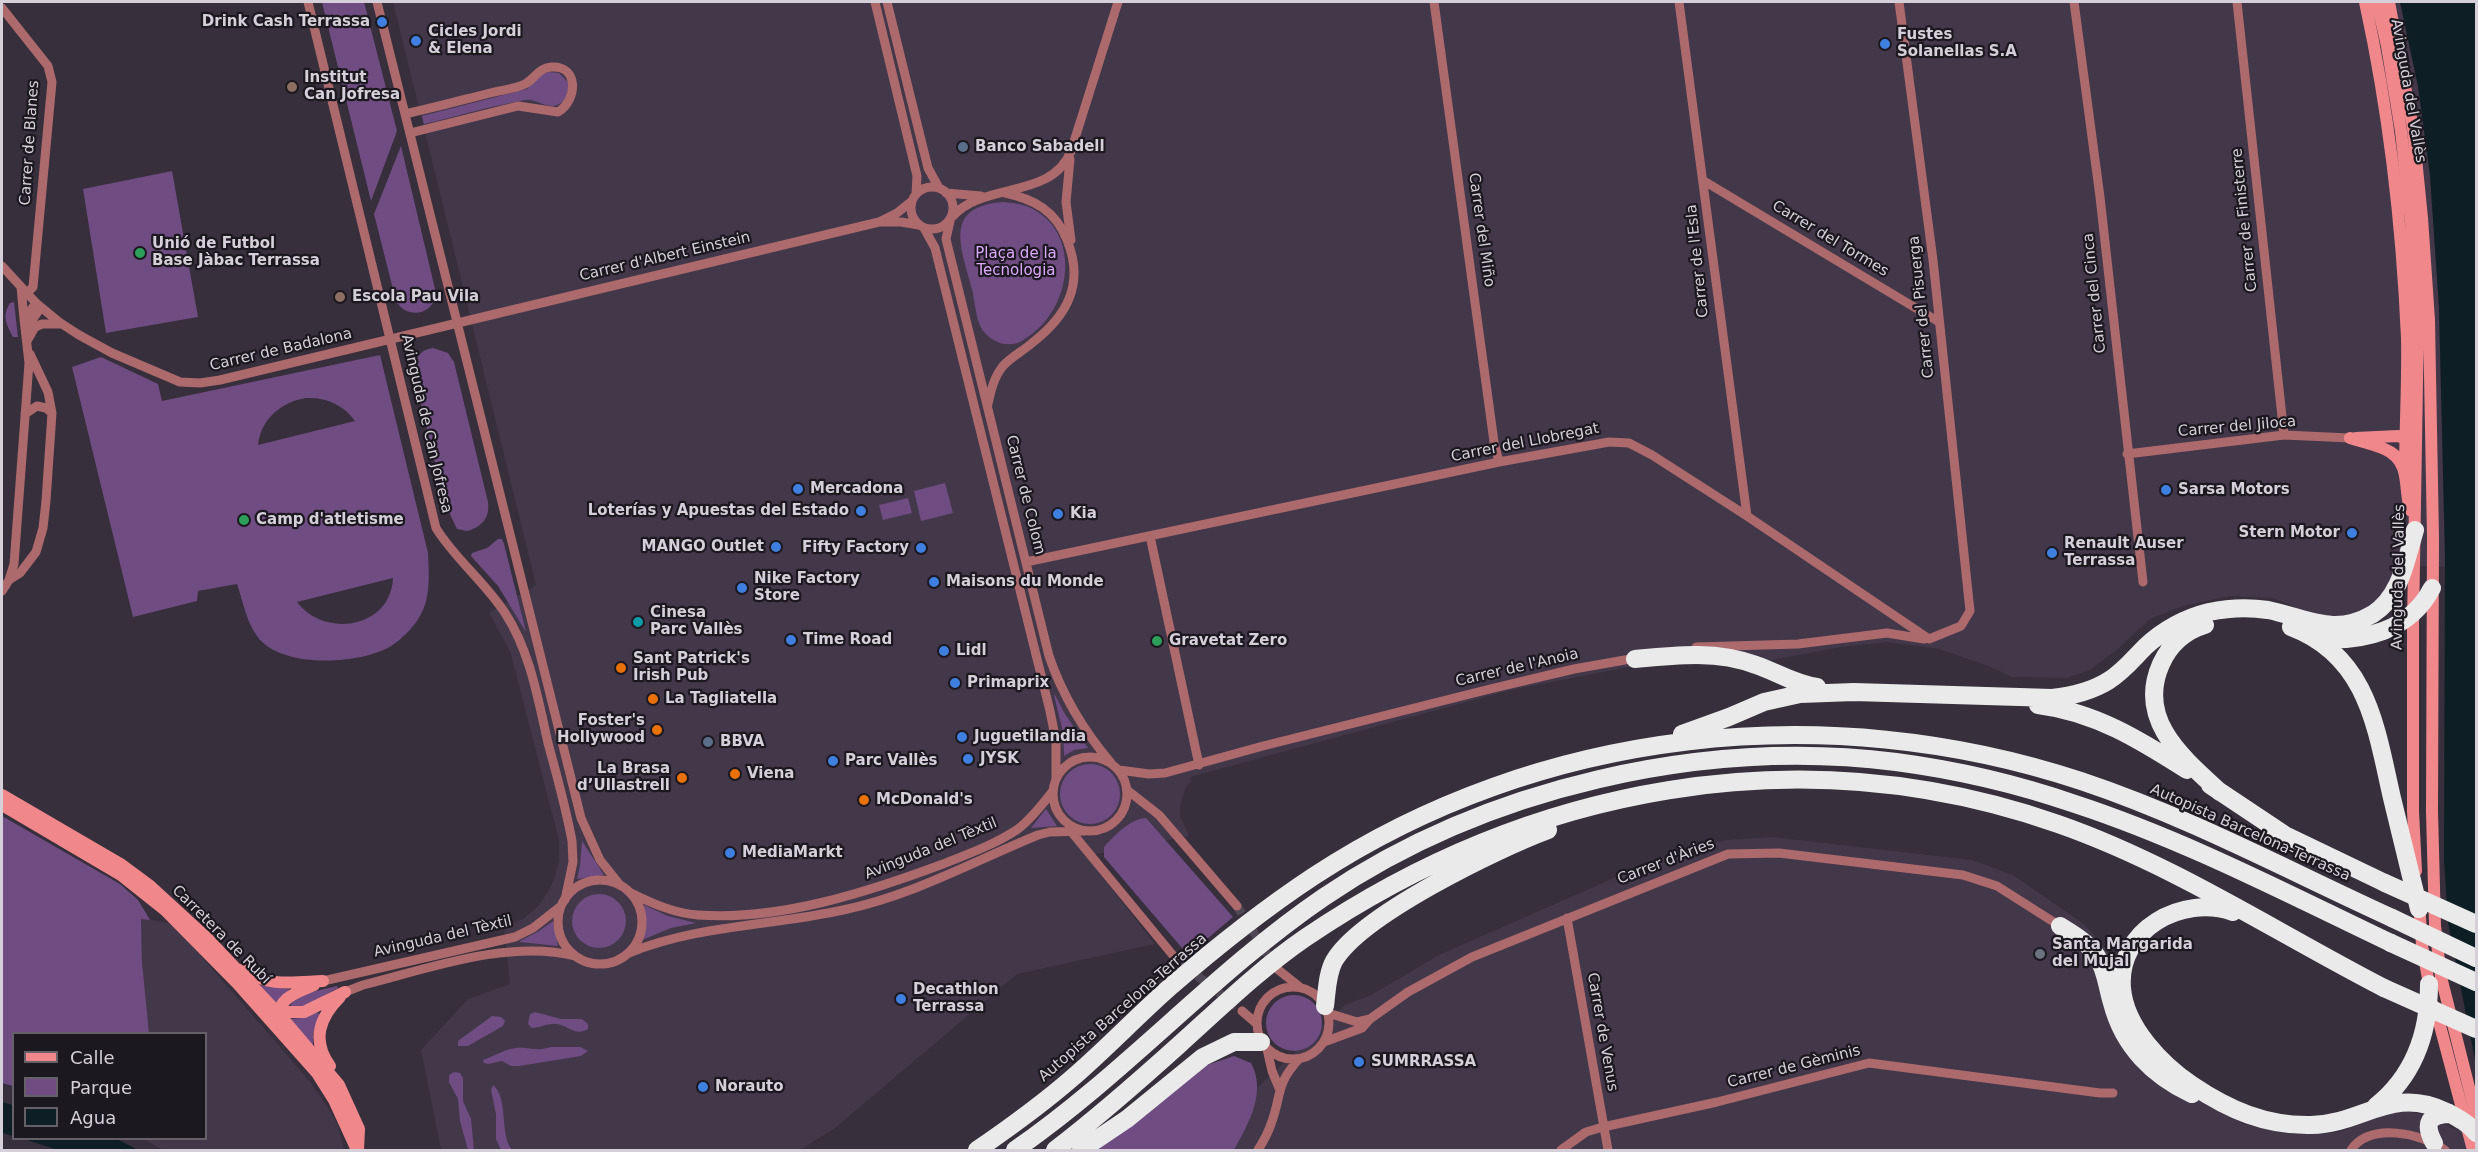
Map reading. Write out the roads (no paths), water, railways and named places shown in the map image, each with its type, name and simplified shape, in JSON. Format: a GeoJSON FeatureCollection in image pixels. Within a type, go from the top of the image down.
{"type":"FeatureCollection","features":[{"type":"Feature","properties":{"kind":"highway"},"geometry":{"type":"LineString","coordinates":[[1643,747],[1780,697],[1854,692],[2052,698],[2076,695],[2090,690],[2126,668],[2164,632],[2207,613],[2229,609],[2258,609],[2315,624],[2347,625],[2381,608],[2394,593],[2415,530]]}},
{"type":"Feature","properties":{"kind":"highway"},"geometry":{"type":"LineString","coordinates":[[2318,639],[2358,638],[2389,628],[2413,615],[2425,602],[2432,588]]}},
{"type":"Feature","properties":{"kind":"highway"},"geometry":{"type":"LineString","coordinates":[[2220,792],[2186,761],[2168,739],[2158,718],[2154,701],[2154,686],[2158,670],[2167,653],[2176,641],[2191,630],[2228,620],[2272,621],[2318,639],[2347,666],[2368,704],[2379,738],[2419,909]]}},
{"type":"Feature","properties":{"kind":"highway"},"geometry":{"type":"LineString","coordinates":[[1635,659],[1693,654],[1733,658],[1755,664],[1802,685],[1854,692]]}},
{"type":"Feature","properties":{"kind":"highway"},"geometry":{"type":"LineString","coordinates":[[1977,696],[2049,706],[2104,722],[2150,747],[2262,821],[2308,847],[2476,924]]}},
{"type":"Feature","properties":{"kind":"highway","name":"Autopista Barcelona-Terrassa"},"geometry":{"type":"LineString","coordinates":[[977,1150],[1070,1080],[1180,978],[1268,909],[1344,857],[1387,834],[1472,795],[1570,763],[1643,747],[1726,736],[1829,735],[1928,745],[2019,763],[2080,781],[2168,813],[2476,958]]}},
{"type":"Feature","properties":{"kind":"highway"},"geometry":{"type":"LineString","coordinates":[[1016,1150],[1089,1094],[1266,939],[1358,876],[1435,836],[1525,801],[1622,774],[1689,763],[1769,757],[1894,762],[1959,772],[2015,786],[2075,804],[2162,835],[2476,982]]}},
{"type":"Feature","properties":{"kind":"highway"},"geometry":{"type":"LineString","coordinates":[[1327,1010],[1329,977],[1335,959],[1364,930],[1419,894],[1475,862],[1537,834],[1632,802],[1792,779]]}},
{"type":"Feature","properties":{"kind":"highway"},"geometry":{"type":"LineString","coordinates":[[1054,1150],[1095,1119],[1262,970],[1363,901],[1424,868],[1553,815],[1698,785],[1792,779],[1851,781],[1906,787],[1977,800],[2026,814],[2092,837],[2173,874],[2233,904],[2257,921],[2384,988],[2476,1029]]}},
{"type":"Feature","properties":{"kind":"highway"},"geometry":{"type":"LineString","coordinates":[[2224,1106],[2172,1070],[2143,1037],[2126,1006],[2122,989],[2122,968],[2132,946],[2145,930],[2166,915],[2180,910],[2213,907],[2257,921]]}},
{"type":"Feature","properties":{"kind":"highway"},"geometry":{"type":"LineString","coordinates":[[2060,926],[2084,941],[2096,954],[2104,969],[2117,1020],[2130,1043],[2151,1069],[2168,1083],[2266,1121],[2288,1125],[2334,1123],[2372,1109],[2405,1102],[2431,1106],[2467,1121]]}},
{"type":"Feature","properties":{"kind":"highway"},"geometry":{"type":"LineString","coordinates":[[2372,1109],[2402,1082],[2415,1058],[2427,1019],[2428,984]]}},
{"type":"Feature","properties":{"kind":"highway"},"geometry":{"type":"LineString","coordinates":[[1081,1150],[1127,1119],[1203,1058],[1234,1042],[1262,1038]]}},
{"type":"Feature","properties":{"kind":"highway"},"geometry":{"type":"LineString","coordinates":[[2439,1147],[2428,1134],[2429,1122],[2434,1117],[2441,1114],[2467,1121]]}},
{"type":"Feature","properties":{"kind":"main road"},"geometry":{"type":"LineString","coordinates":[[2365,2],[2390,132],[2400,222],[2407,337],[2405,475],[2415,530]]}},
{"type":"Feature","properties":{"kind":"main road","name":"Avinguda del Vallès"},"geometry":{"type":"LineString","coordinates":[[2376,2],[2396,95],[2411,221],[2418,341],[2407,439],[2415,530],[2413,811],[2419,909],[2428,984],[2467,1121]]}},
{"type":"Feature","properties":{"kind":"main road","name":"Avinguda del Vallès"},"geometry":{"type":"LineString","coordinates":[[2389,2],[2409,108],[2422,218],[2430,329],[2432,788],[2436,935],[2439,966],[2473,1150]]}},
{"type":"Feature","properties":{"kind":"main road"},"geometry":{"type":"LineString","coordinates":[[2350,438],[2407,439],[2423,452],[2431,478]]}},
{"type":"Feature","properties":{"kind":"main road"},"geometry":{"type":"LineString","coordinates":[[2350,438],[2388,450],[2398,457],[2405,475]]}},
{"type":"Feature","properties":{"kind":"main road"},"geometry":{"type":"LineString","coordinates":[[2388,450],[2407,439]]}},
{"type":"Feature","properties":{"kind":"main road","name":"Carretera de Rubí"},"geometry":{"type":"LineString","coordinates":[[2,795],[134,873],[169,915],[237,983],[324,1084],[343,1116],[358,1150]]}},
{"type":"Feature","properties":{"kind":"main road","name":"Carretera de Rubí"},"geometry":{"type":"LineString","coordinates":[[2,806],[121,875],[169,915],[198,929],[278,1013],[339,1085],[359,1129],[358,1150]]}},
{"type":"Feature","properties":{"kind":"main road"},"geometry":{"type":"LineString","coordinates":[[169,915],[200,922],[254,977],[278,983],[323,981]]}},
{"type":"Feature","properties":{"kind":"main road"},"geometry":{"type":"LineString","coordinates":[[292,1045],[283,1030],[278,1013],[290,996],[323,981]]}},
{"type":"Feature","properties":{"kind":"main road"},"geometry":{"type":"LineString","coordinates":[[237,983],[267,1009],[278,1013],[304,1012],[345,992]]}},
{"type":"Feature","properties":{"kind":"main road"},"geometry":{"type":"LineString","coordinates":[[339,1085],[320,1048],[318,1035],[324,1015],[345,992]]}},
{"type":"Feature","properties":{"kind":"street","name":"Avinguda de Can Jofresa"},"geometry":{"type":"LineString","coordinates":[[308,2],[436,528],[445,543],[481,581],[505,613],[527,660],[572,841],[573,862],[563,903]]}},
{"type":"Feature","properties":{"kind":"street"},"geometry":{"type":"LineString","coordinates":[[377,2],[458,322],[507,533],[581,818],[600,860],[620,885],[629,892],[637,903],[641,916],[641,929],[637,942],[629,952],[613,962],[599,964],[577,957],[566,947],[560,934],[558,920],[563,903],[573,890],[584,884],[602,881],[620,885]]}},
{"type":"Feature","properties":{"kind":"street"},"geometry":{"type":"LineString","coordinates":[[875,2],[918,181],[911,212],[921,227],[940,229],[965,205],[986,196],[1048,178],[1064,165],[1071,151],[1118,2]]}},
{"type":"Feature","properties":{"kind":"street"},"geometry":{"type":"LineString","coordinates":[[887,2],[928,168],[954,206],[951,219]]}},
{"type":"Feature","properties":{"kind":"street","name":"Carrer del Miño"},"geometry":{"type":"LineString","coordinates":[[1434,2],[1499,462]]}},
{"type":"Feature","properties":{"kind":"street","name":"Carrer de l'Esla"},"geometry":{"type":"LineString","coordinates":[[1679,2],[1747,516]]}},
{"type":"Feature","properties":{"kind":"street","name":"Carrer del Pisuerga"},"geometry":{"type":"LineString","coordinates":[[1899,2],[1939,322],[1970,611],[1961,626],[1929,639]]}},
{"type":"Feature","properties":{"kind":"street","name":"Carrer del Cinca"},"geometry":{"type":"LineString","coordinates":[[2074,2],[2100,197],[2143,582]]}},
{"type":"Feature","properties":{"kind":"street","name":"Carrer de Finisterre"},"geometry":{"type":"LineString","coordinates":[[2237,2],[2284,435]]}},
{"type":"Feature","properties":{"kind":"street","name":"Carrer de Blanes"},"geometry":{"type":"LineString","coordinates":[[2,8],[48,66],[52,82],[33,287],[24,290]]}},
{"type":"Feature","properties":{"kind":"street"},"geometry":{"type":"LineString","coordinates":[[405,114],[527,84],[544,68],[556,67],[571,78],[573,89],[571,98],[558,112],[518,106],[410,134]]}},
{"type":"Feature","properties":{"kind":"street"},"geometry":{"type":"LineString","coordinates":[[987,406],[992,385],[1005,364],[1055,323],[1066,306],[1074,280],[1066,202],[1071,151]]}},
{"type":"Feature","properties":{"kind":"street","name":"Carrer del Tormes"},"geometry":{"type":"LineString","coordinates":[[1704,181],[1939,322]]}},
{"type":"Feature","properties":{"kind":"street"},"geometry":{"type":"LineString","coordinates":[[914,198],[924,188],[986,196]]}},
{"type":"Feature","properties":{"kind":"street"},"geometry":{"type":"LineString","coordinates":[[1002,192],[1030,199],[1047,209],[1060,224],[1072,251]]}},
{"type":"Feature","properties":{"kind":"street","name":"Carrer d'Albert Einstein"},"geometry":{"type":"LineString","coordinates":[[458,322],[879,222],[897,213],[914,198]]}},
{"type":"Feature","properties":{"kind":"street","name":"Carrer de Colom"},"geometry":{"type":"LineString","coordinates":[[951,219],[946,239],[1049,656],[1059,685],[1086,731],[1111,763]]}},
{"type":"Feature","properties":{"kind":"street","name":"Carrer d'Albert Einstein"},"geometry":{"type":"LineString","coordinates":[[879,222],[901,222],[921,227]]}},
{"type":"Feature","properties":{"kind":"street","name":"Carrer de Colom"},"geometry":{"type":"LineString","coordinates":[[921,227],[935,248],[1034,643],[1054,732],[1056,777]]}},
{"type":"Feature","properties":{"kind":"street","name":"Carrer de Badalona"},"geometry":{"type":"LineString","coordinates":[[2,266],[39,305],[79,336],[143,368],[171,379],[190,383],[220,380],[458,322]]}},
{"type":"Feature","properties":{"kind":"street"},"geometry":{"type":"LineString","coordinates":[[9,580],[29,564],[40,542],[46,501],[52,413],[48,392],[28,346],[24,319],[24,290]]}},
{"type":"Feature","properties":{"kind":"street"},"geometry":{"type":"LineString","coordinates":[[24,319],[39,305]]}},
{"type":"Feature","properties":{"kind":"street"},"geometry":{"type":"LineString","coordinates":[[2,591],[9,580],[14,564],[28,346],[33,319],[39,305]]}},
{"type":"Feature","properties":{"kind":"street"},"geometry":{"type":"LineString","coordinates":[[31,331],[42,324],[62,324]]}},
{"type":"Feature","properties":{"kind":"street"},"geometry":{"type":"LineString","coordinates":[[25,414],[37,406],[46,408],[52,413]]}},
{"type":"Feature","properties":{"kind":"street","name":"Carrer del Jiloca"},"geometry":{"type":"LineString","coordinates":[[2127,454],[2284,435],[2350,438]]}},
{"type":"Feature","properties":{"kind":"street","name":"Carrer del Llobregat"},"geometry":{"type":"LineString","coordinates":[[1026,562],[1499,462],[1609,442],[1629,443],[1652,455],[1747,516],[1929,639]]}},
{"type":"Feature","properties":{"kind":"street"},"geometry":{"type":"LineString","coordinates":[[1150,536],[1198,765]]}},
{"type":"Feature","properties":{"kind":"street","name":"Carrer de l'Anoia"},"geometry":{"type":"LineString","coordinates":[[1119,770],[1156,774],[1198,765],[1263,746],[1490,689],[1574,669],[1635,659],[1657,652],[1727,645],[1798,644],[1887,633],[1929,639]]}},
{"type":"Feature","properties":{"kind":"street"},"geometry":{"type":"LineString","coordinates":[[1064,821],[1085,831],[1107,827],[1119,818],[1126,805],[1127,790],[1119,770],[1111,763],[1094,757],[1076,759],[1068,763],[1056,777],[1052,792],[1053,803],[1064,821],[1072,832],[1176,959]]}},
{"type":"Feature","properties":{"kind":"street"},"geometry":{"type":"LineString","coordinates":[[1127,790],[1159,815],[1237,906]]}},
{"type":"Feature","properties":{"kind":"street","name":"Avinguda del Tèxtil"},"geometry":{"type":"LineString","coordinates":[[629,892],[657,906],[696,915],[776,910],[837,898],[900,880],[999,840],[1022,825],[1052,792]]}},
{"type":"Feature","properties":{"kind":"street","name":"Avinguda del Tèxtil"},"geometry":{"type":"LineString","coordinates":[[629,952],[692,932],[811,917],[871,904],[954,874],[1042,834],[1085,831]]}},
{"type":"Feature","properties":{"kind":"street"},"geometry":{"type":"LineString","coordinates":[[1042,834],[1079,840]]}},
{"type":"Feature","properties":{"kind":"street","name":"Carrer d'Àries"},"geometry":{"type":"LineString","coordinates":[[1324,1042],[1362,1028],[1370,1019],[1408,992],[1454,965],[1728,854],[1779,853],[1964,874],[1997,886],[2060,926]]}},
{"type":"Feature","properties":{"kind":"street","name":"Avinguda del Tèxtil"},"geometry":{"type":"LineString","coordinates":[[323,981],[515,937],[533,928],[563,903]]}},
{"type":"Feature","properties":{"kind":"street","name":"Carrer de Venus"},"geometry":{"type":"LineString","coordinates":[[1567,918],[1608,1150]]}},
{"type":"Feature","properties":{"kind":"street","name":"Avinguda del Tèxtil"},"geometry":{"type":"LineString","coordinates":[[345,992],[363,985],[498,953],[538,951],[577,957]]}},
{"type":"Feature","properties":{"kind":"street"},"geometry":{"type":"LineString","coordinates":[[1276,968],[1301,988],[1315,994],[1327,1010],[1357,1022],[1370,1019]]}},
{"type":"Feature","properties":{"kind":"street"},"geometry":{"type":"LineString","coordinates":[[1279,1088],[1262,1038],[1258,1013],[1270,995],[1280,989],[1301,988]]}},
{"type":"Feature","properties":{"kind":"street"},"geometry":{"type":"LineString","coordinates":[[1242,1011],[1276,1056],[1299,1059],[1309,1056],[1324,1042],[1328,1033],[1327,1010]]}},
{"type":"Feature","properties":{"kind":"street"},"geometry":{"type":"LineString","coordinates":[[1258,1150],[1270,1126],[1279,1088],[1288,1071],[1299,1059]]}},
{"type":"Feature","properties":{"kind":"street","name":"Carrer de Gèminis"},"geometry":{"type":"LineString","coordinates":[[1561,1150],[1586,1132],[1717,1102],[1869,1063],[2113,1093]]}},
{"type":"Feature","properties":{"kind":"street"},"geometry":{"type":"LineString","coordinates":[[2351,1150],[2354,1146],[2385,1133],[2406,1132],[2439,1147]]}},
{"type":"Feature","properties":{"kind":"water"},"geometry":{"type":"Polygon","coordinates":[[[2400,2],[2476,2],[2476,1065],[2448,923],[2444,860],[2445,553],[2439,307],[2430,175],[2418,86],[2400,2]]]}},
{"type":"Feature","properties":{"kind":"water"},"geometry":{"type":"Polygon","coordinates":[[[2,1102],[12,1105],[12,1136],[2,1133],[2,1102]]]}},
{"type":"Feature","properties":{"kind":"water"},"geometry":{"type":"Polygon","coordinates":[[[27,1140],[119,1140],[138,1150],[58,1150],[27,1140]]]}},
{"type":"Feature","properties":{"kind":"tunnel"},"geometry":{"type":"LineString","coordinates":[[1237,906],[1273,963]]}},
{"type":"Feature","properties":{"kind":"tunnel"},"geometry":{"type":"LineString","coordinates":[[1176,959],[1242,1011]]}},
{"type":"Feature","properties":{"kind":"place","name":"Drink Cash Terrassa"},"geometry":{"type":"Point","coordinates":[382,22]}},
{"type":"Feature","properties":{"kind":"place","name":"Cicles Jordi & Elena"},"geometry":{"type":"Point","coordinates":[416,41]}},
{"type":"Feature","properties":{"kind":"place","name":"Fustes Solanellas S.A"},"geometry":{"type":"Point","coordinates":[1885,44]}},
{"type":"Feature","properties":{"kind":"place","name":"Institut Can Jofresa"},"geometry":{"type":"Point","coordinates":[292,87]}},
{"type":"Feature","properties":{"kind":"place","name":"Banco Sabadell"},"geometry":{"type":"Point","coordinates":[963,147]}},
{"type":"Feature","properties":{"kind":"place","name":"Unió de Futbol Base Jàbac Terrassa"},"geometry":{"type":"Point","coordinates":[140,253]}},
{"type":"Feature","properties":{"kind":"place","name":"Escola Pau Vila"},"geometry":{"type":"Point","coordinates":[340,297]}},
{"type":"Feature","properties":{"kind":"place","name":"Mercadona"},"geometry":{"type":"Point","coordinates":[798,489]}},
{"type":"Feature","properties":{"kind":"place","name":"Sarsa Motors"},"geometry":{"type":"Point","coordinates":[2166,490]}},
{"type":"Feature","properties":{"kind":"place","name":"Loterías y Apuestas del Estado"},"geometry":{"type":"Point","coordinates":[861,511]}},
{"type":"Feature","properties":{"kind":"place","name":"Kia"},"geometry":{"type":"Point","coordinates":[1058,514]}},
{"type":"Feature","properties":{"kind":"place","name":"Camp d'atletisme"},"geometry":{"type":"Point","coordinates":[244,520]}},
{"type":"Feature","properties":{"kind":"place","name":"Stern Motor"},"geometry":{"type":"Point","coordinates":[2352,533]}},
{"type":"Feature","properties":{"kind":"place","name":"MANGO Outlet"},"geometry":{"type":"Point","coordinates":[776,547]}},
{"type":"Feature","properties":{"kind":"place","name":"Fifty Factory"},"geometry":{"type":"Point","coordinates":[921,548]}},
{"type":"Feature","properties":{"kind":"place","name":"Renault Auser Terrassa"},"geometry":{"type":"Point","coordinates":[2052,553]}},
{"type":"Feature","properties":{"kind":"place","name":"Maisons du Monde"},"geometry":{"type":"Point","coordinates":[934,582]}},
{"type":"Feature","properties":{"kind":"place","name":"Nike Factory Store"},"geometry":{"type":"Point","coordinates":[742,588]}},
{"type":"Feature","properties":{"kind":"place","name":"Cinesa Parc Vallès"},"geometry":{"type":"Point","coordinates":[638,622]}},
{"type":"Feature","properties":{"kind":"place","name":"Time Road"},"geometry":{"type":"Point","coordinates":[791,640]}},
{"type":"Feature","properties":{"kind":"place","name":"Gravetat Zero"},"geometry":{"type":"Point","coordinates":[1157,641]}},
{"type":"Feature","properties":{"kind":"place","name":"Lidl"},"geometry":{"type":"Point","coordinates":[944,651]}},
{"type":"Feature","properties":{"kind":"place","name":"Sant Patrick's Irish Pub"},"geometry":{"type":"Point","coordinates":[621,668]}},
{"type":"Feature","properties":{"kind":"place","name":"Primaprix"},"geometry":{"type":"Point","coordinates":[955,683]}},
{"type":"Feature","properties":{"kind":"place","name":"La Tagliatella"},"geometry":{"type":"Point","coordinates":[653,699]}},
{"type":"Feature","properties":{"kind":"place","name":"Foster's Hollywood"},"geometry":{"type":"Point","coordinates":[657,730]}},
{"type":"Feature","properties":{"kind":"place","name":"Juguetilandia"},"geometry":{"type":"Point","coordinates":[962,737]}},
{"type":"Feature","properties":{"kind":"place","name":"BBVA"},"geometry":{"type":"Point","coordinates":[708,742]}},
{"type":"Feature","properties":{"kind":"place","name":"JYSK"},"geometry":{"type":"Point","coordinates":[968,759]}},
{"type":"Feature","properties":{"kind":"place","name":"Parc Vallès"},"geometry":{"type":"Point","coordinates":[833,761]}},
{"type":"Feature","properties":{"kind":"place","name":"Viena"},"geometry":{"type":"Point","coordinates":[735,774]}},
{"type":"Feature","properties":{"kind":"place","name":"La Brasa d’Ullastrell"},"geometry":{"type":"Point","coordinates":[682,778]}},
{"type":"Feature","properties":{"kind":"place","name":"McDonald's"},"geometry":{"type":"Point","coordinates":[864,800]}},
{"type":"Feature","properties":{"kind":"place","name":"MediaMarkt"},"geometry":{"type":"Point","coordinates":[730,853]}},
{"type":"Feature","properties":{"kind":"place","name":"Santa Margarida del Mujal"},"geometry":{"type":"Point","coordinates":[2040,954]}},
{"type":"Feature","properties":{"kind":"place","name":"Decathlon Terrassa"},"geometry":{"type":"Point","coordinates":[901,999]}},
{"type":"Feature","properties":{"kind":"place","name":"SUMRRASSA"},"geometry":{"type":"Point","coordinates":[1359,1062]}},
{"type":"Feature","properties":{"kind":"place","name":"Norauto"},"geometry":{"type":"Point","coordinates":[703,1087]}},
{"type":"Feature","properties":{"kind":"park label","name":"Plaça de la Tecnologia"},"geometry":{"type":"Point","coordinates":[1016,262]}}]}
